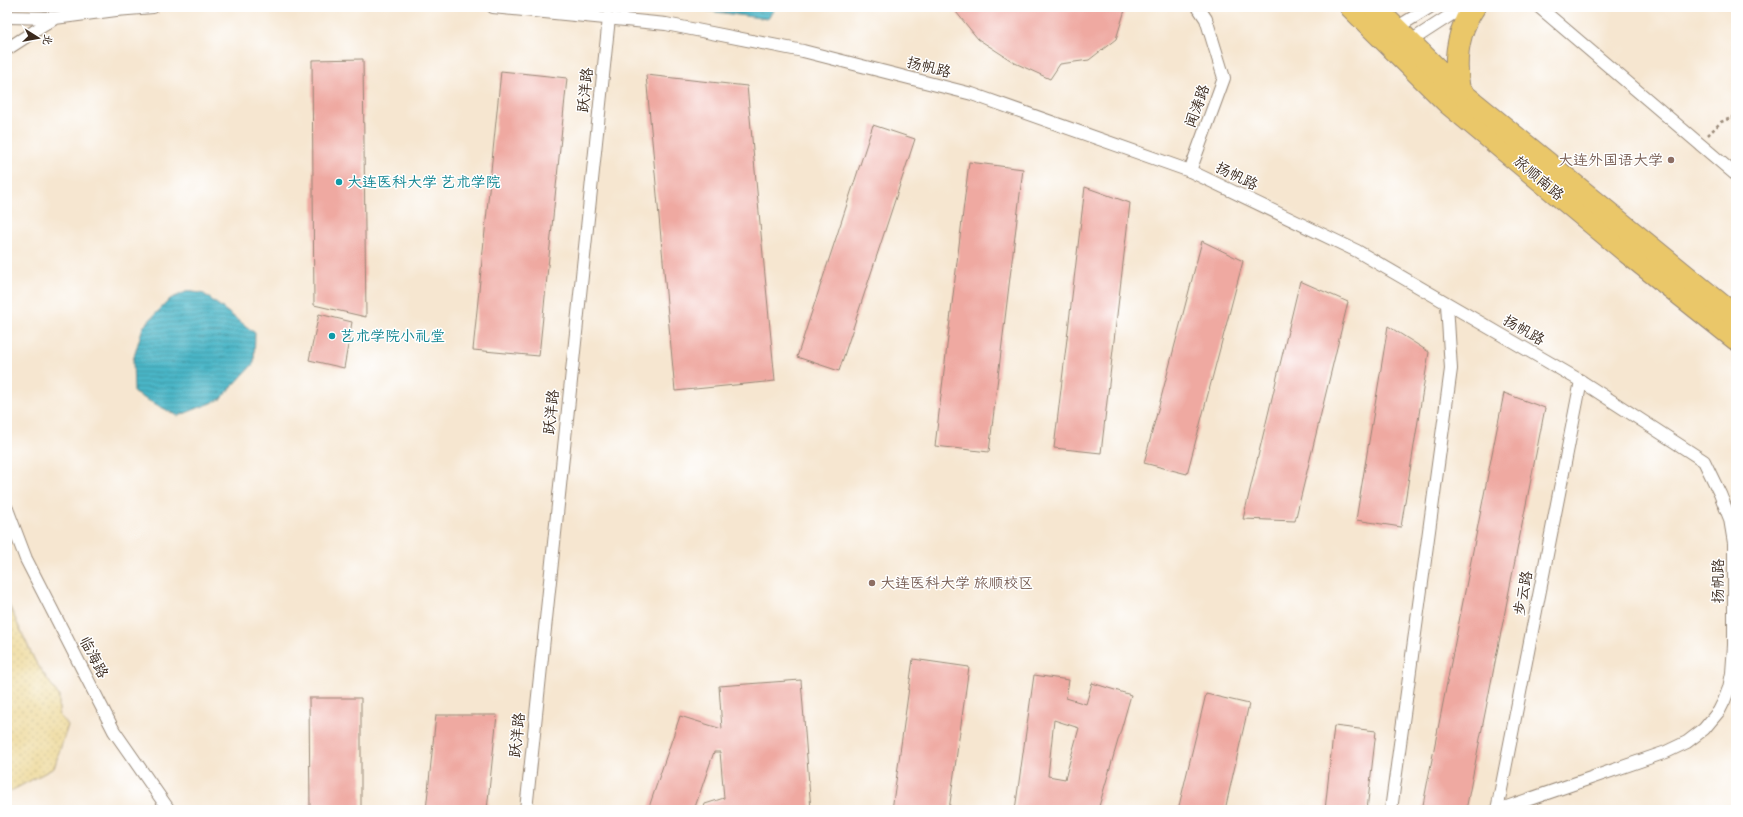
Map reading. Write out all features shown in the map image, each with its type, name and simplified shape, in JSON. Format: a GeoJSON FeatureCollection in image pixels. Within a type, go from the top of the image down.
{"type":"FeatureCollection","features":[{"type":"Feature","properties":{"kind":"highway","name":"旅顺南路"},"geometry":{"type":"LineString","coordinates":[[1351,7],[1400,40],[1736,317]]}},
{"type":"Feature","properties":{"kind":"highway","name":"旅顺南路"},"geometry":{"type":"LineString","coordinates":[[1374,7],[1448,103],[1628,253],[1736,339]]}},
{"type":"Feature","properties":{"kind":"highway"},"geometry":{"type":"LineString","coordinates":[[1460,90],[1456,73],[1457,55],[1462,33],[1474,7]]}},
{"type":"Feature","properties":{"kind":"street"},"geometry":{"type":"LineString","coordinates":[[7,17],[55,18],[153,7]]}},
{"type":"Feature","properties":{"kind":"street","name":"扬帆路"},"geometry":{"type":"LineString","coordinates":[[493,7],[666,24],[803,51],[972,94],[1190,171],[1357,251],[1581,381],[1704,461],[1730,519],[1734,543],[1734,673],[1732,688],[1719,711],[1704,729],[1687,742],[1666,752],[1498,810]]}},
{"type":"Feature","properties":{"kind":"street","name":"闻涛路"},"geometry":{"type":"LineString","coordinates":[[1190,171],[1224,78],[1206,19],[1198,7]]}},
{"type":"Feature","properties":{"kind":"street"},"geometry":{"type":"LineString","coordinates":[[1400,40],[1430,7]]}},
{"type":"Feature","properties":{"kind":"street"},"geometry":{"type":"LineString","coordinates":[[1400,40],[1464,7]]}},
{"type":"Feature","properties":{"kind":"street"},"geometry":{"type":"LineString","coordinates":[[1539,7],[1736,175]]}},
{"type":"Feature","properties":{"kind":"street"},"geometry":{"type":"LineString","coordinates":[[7,49],[55,18]]}},
{"type":"Feature","properties":{"kind":"street","name":"跃洋路"},"geometry":{"type":"LineString","coordinates":[[526,810],[609,18]]}},
{"type":"Feature","properties":{"kind":"street"},"geometry":{"type":"LineString","coordinates":[[1391,810],[1451,368],[1447,304]]}},
{"type":"Feature","properties":{"kind":"street","name":"步云路"},"geometry":{"type":"LineString","coordinates":[[1498,810],[1581,381]]}},
{"type":"Feature","properties":{"kind":"street","name":"临海路"},"geometry":{"type":"LineString","coordinates":[[7,509],[26,559],[114,731],[169,810]]}},
{"type":"Feature","properties":{"kind":"path"},"geometry":{"type":"LineString","coordinates":[[1701,146],[1710,132],[1721,122],[1736,116]]}},
{"type":"Feature","properties":{"kind":"sand"},"geometry":{"type":"Polygon","coordinates":[[[7,601],[35,661],[59,696],[59,715],[68,725],[54,768],[7,793],[7,601]]]}},
{"type":"Feature","properties":{"kind":"water"},"geometry":{"type":"Polygon","coordinates":[[[680,7],[776,7],[767,19],[680,7]]]}},
{"type":"Feature","properties":{"kind":"water"},"geometry":{"type":"Polygon","coordinates":[[[188,291],[204,294],[255,333],[254,363],[221,399],[178,416],[134,393],[133,360],[143,327],[170,299],[188,291]]]}},
{"type":"Feature","properties":{"kind":"building"},"geometry":{"type":"Polygon","coordinates":[[[952,7],[1125,7],[1125,10],[1116,39],[1089,60],[1060,64],[1050,79],[1015,63],[978,39],[952,7]]]}},
{"type":"Feature","properties":{"kind":"building","name":"大连医科大学 艺术学院"},"geometry":{"type":"Polygon","coordinates":[[[363,59],[366,317],[314,305],[312,60],[363,59]]]}},
{"type":"Feature","properties":{"kind":"building"},"geometry":{"type":"Polygon","coordinates":[[[501,71],[567,78],[539,356],[473,350],[501,71]]]}},
{"type":"Feature","properties":{"kind":"building"},"geometry":{"type":"Polygon","coordinates":[[[646,75],[747,86],[775,381],[675,391],[646,75]]]}},
{"type":"Feature","properties":{"kind":"building"},"geometry":{"type":"Polygon","coordinates":[[[873,125],[915,139],[839,371],[797,357],[873,125]]]}},
{"type":"Feature","properties":{"kind":"building"},"geometry":{"type":"Polygon","coordinates":[[[969,162],[1023,169],[989,452],[935,446],[969,162]]]}},
{"type":"Feature","properties":{"kind":"building"},"geometry":{"type":"Polygon","coordinates":[[[1085,187],[1130,203],[1101,453],[1054,448],[1085,187]]]}},
{"type":"Feature","properties":{"kind":"building"},"geometry":{"type":"Polygon","coordinates":[[[1202,241],[1243,261],[1187,474],[1144,463],[1202,241]]]}},
{"type":"Feature","properties":{"kind":"building"},"geometry":{"type":"Polygon","coordinates":[[[1300,281],[1348,302],[1295,521],[1243,519],[1300,281]]]}},
{"type":"Feature","properties":{"kind":"building","name":"艺术学院小礼堂"},"geometry":{"type":"Polygon","coordinates":[[[319,314],[352,322],[344,368],[309,360],[319,314]]]}},
{"type":"Feature","properties":{"kind":"building"},"geometry":{"type":"Polygon","coordinates":[[[1388,326],[1429,352],[1401,527],[1356,520],[1388,326]]]}},
{"type":"Feature","properties":{"kind":"building"},"geometry":{"type":"Polygon","coordinates":[[[1504,393],[1545,408],[1466,810],[1422,810],[1504,393]]]}},
{"type":"Feature","properties":{"kind":"building"},"geometry":{"type":"Polygon","coordinates":[[[913,659],[969,667],[949,810],[892,810],[913,659]]]}},
{"type":"Feature","properties":{"kind":"building"},"geometry":{"type":"Polygon","coordinates":[[[1034,675],[1069,680],[1066,698],[1086,704],[1092,683],[1131,695],[1098,810],[1015,810],[1034,675]],[[1054,720],[1048,776],[1065,779],[1079,728],[1054,720]]]}},
{"type":"Feature","properties":{"kind":"building"},"geometry":{"type":"Polygon","coordinates":[[[801,680],[811,810],[703,810],[705,804],[724,798],[720,752],[714,752],[694,810],[648,810],[680,716],[722,729],[719,686],[801,680]]]}},
{"type":"Feature","properties":{"kind":"building"},"geometry":{"type":"Polygon","coordinates":[[[1206,694],[1249,704],[1225,810],[1178,810],[1206,694]]]}},
{"type":"Feature","properties":{"kind":"building"},"geometry":{"type":"Polygon","coordinates":[[[309,698],[361,698],[361,810],[310,810],[309,698]]]}},
{"type":"Feature","properties":{"kind":"building"},"geometry":{"type":"Polygon","coordinates":[[[436,715],[497,715],[487,810],[426,810],[436,715]]]}},
{"type":"Feature","properties":{"kind":"building"},"geometry":{"type":"Polygon","coordinates":[[[1334,726],[1376,731],[1367,810],[1325,810],[1334,726]]]}},
{"type":"Feature","properties":{"kind":"place","name":"大连外国语大学"},"geometry":{"type":"Point","coordinates":[1671,160]}},
{"type":"Feature","properties":{"kind":"place","name":"大连医科大学 艺术学院"},"geometry":{"type":"Point","coordinates":[339,182]}},
{"type":"Feature","properties":{"kind":"place","name":"艺术学院小礼堂"},"geometry":{"type":"Point","coordinates":[332,336]}},
{"type":"Feature","properties":{"kind":"place","name":"大连医科大学 旅顺校区"},"geometry":{"type":"Point","coordinates":[872,583]}}]}
